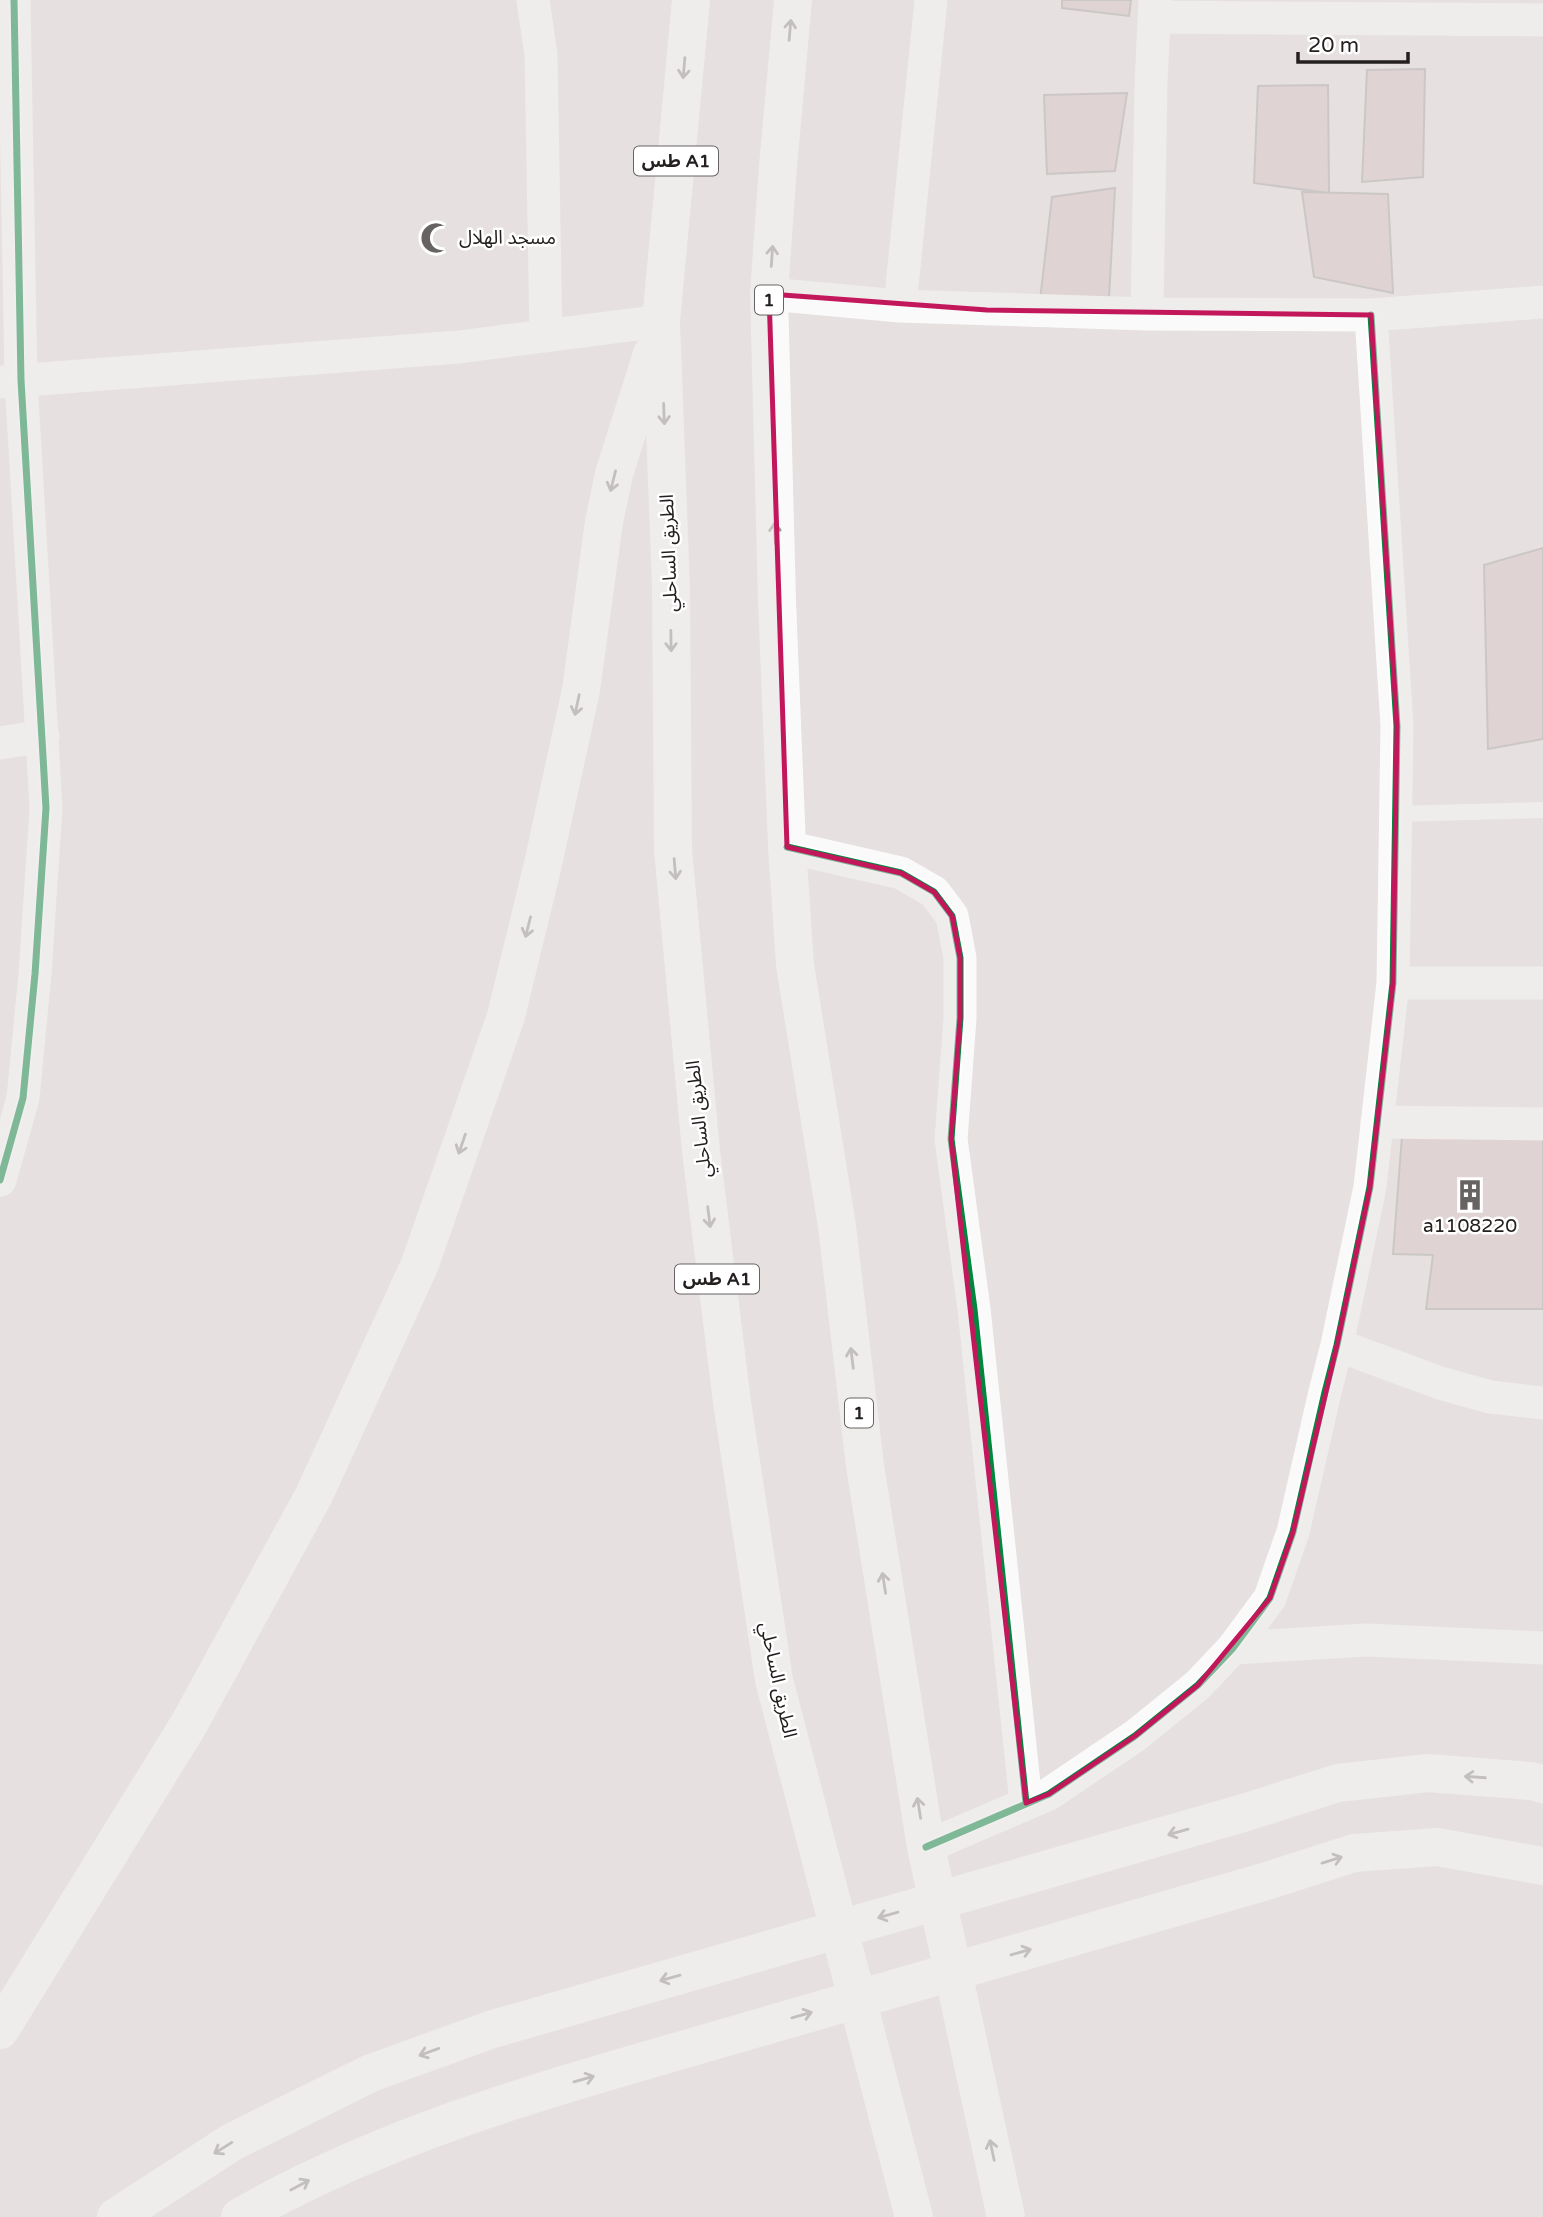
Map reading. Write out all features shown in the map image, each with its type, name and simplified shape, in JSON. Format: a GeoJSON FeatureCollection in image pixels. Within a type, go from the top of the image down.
{"type":"FeatureCollection","features":[{"type":"Feature","properties":{"kind":"highway","name":"الطريق الساحلي"},"geometry":{"type":"LineString","coordinates":[[691,0],[661,321],[671,588],[673,850],[701,1151],[732,1402],[774,1680],[914,2217]]}},
{"type":"Feature","properties":{"kind":"highway","name":"1"},"geometry":{"type":"LineString","coordinates":[[793,0],[769,294],[777,601],[787,847],[795,965],[837,1226],[865,1466],[926,1847],[1006,2217]]}},
{"type":"Feature","properties":{"kind":"highway"},"geometry":{"type":"LineString","coordinates":[[0,2030],[189,1724],[314,1495],[420,1264],[506,1016],[581,690],[604,522],[614,474],[661,321]]}},
{"type":"Feature","properties":{"kind":"highway"},"geometry":{"type":"LineString","coordinates":[[116,2217],[232,2142],[348,2084],[371,2073],[494,2029],[1243,1813],[1338,1783],[1428,1773],[1543,1784]]}},
{"type":"Feature","properties":{"kind":"highway"},"geometry":{"type":"LineString","coordinates":[[240,2217],[331,2169],[381,2147],[518,2098],[1267,1881],[1354,1853],[1437,1847],[1543,1866]]}},
{"type":"Feature","properties":{"kind":"street"},"geometry":{"type":"LineString","coordinates":[[0,1180],[23,1098],[33,1002],[46,808],[43,736],[10,381],[14,0]]}},
{"type":"Feature","properties":{"kind":"street"},"geometry":{"type":"LineString","coordinates":[[533,0],[541,55],[546,336]]}},
{"type":"Feature","properties":{"kind":"street"},"geometry":{"type":"LineString","coordinates":[[900,306],[931,0]]}},
{"type":"Feature","properties":{"kind":"street"},"geometry":{"type":"LineString","coordinates":[[1147,314],[1155,8],[1543,20]]}},
{"type":"Feature","properties":{"kind":"street"},"geometry":{"type":"LineString","coordinates":[[769,294],[900,306],[1147,314],[1371,315],[1543,302]]}},
{"type":"Feature","properties":{"kind":"street"},"geometry":{"type":"LineString","coordinates":[[926,1847],[1049,1794],[1135,1736],[1198,1685],[1233,1648],[1270,1598],[1293,1532],[1337,1345],[1370,1186],[1393,983],[1397,726],[1371,315]]}},
{"type":"Feature","properties":{"kind":"street"},"geometry":{"type":"LineString","coordinates":[[10,381],[459,346],[661,321]]}},
{"type":"Feature","properties":{"kind":"street"},"geometry":{"type":"LineString","coordinates":[[0,743],[43,736]]}},
{"type":"Feature","properties":{"kind":"street"},"geometry":{"type":"LineString","coordinates":[[787,847],[901,873],[934,892],[952,916],[960,958],[960,1018],[951,1139],[974,1310],[1026,1803]]}},
{"type":"Feature","properties":{"kind":"street"},"geometry":{"type":"LineString","coordinates":[[1393,983],[1543,983]]}},
{"type":"Feature","properties":{"kind":"street"},"geometry":{"type":"LineString","coordinates":[[1377,1122],[1543,1124]]}},
{"type":"Feature","properties":{"kind":"street"},"geometry":{"type":"LineString","coordinates":[[1337,1345],[1440,1383],[1490,1396],[1543,1403]]}},
{"type":"Feature","properties":{"kind":"street"},"geometry":{"type":"LineString","coordinates":[[1233,1648],[1366,1640],[1543,1648]]}},
{"type":"Feature","properties":{"kind":"lane"},"geometry":{"type":"LineString","coordinates":[[1395,814],[1543,810]]}},
{"type":"Feature","properties":{"kind":"highlighted area"},"geometry":{"type":"Polygon","coordinates":[[[769,294],[987,310],[1371,315],[1397,726],[1393,983],[1370,1187],[1337,1345],[1293,1532],[1270,1598],[1198,1685],[1135,1736],[1049,1794],[1026,1803],[951,1139],[960,1018],[960,958],[952,916],[934,892],[901,873],[787,847],[769,294]]]}},
{"type":"Feature","properties":{"kind":"building"},"geometry":{"type":"Polygon","coordinates":[[[1062,0],[1131,0],[1129,16],[1062,8],[1062,0]]]}},
{"type":"Feature","properties":{"kind":"building"},"geometry":{"type":"Polygon","coordinates":[[[1425,69],[1423,177],[1362,182],[1367,70],[1425,69]]]}},
{"type":"Feature","properties":{"kind":"building"},"geometry":{"type":"Polygon","coordinates":[[[1328,85],[1329,193],[1254,183],[1258,86],[1328,85]]]}},
{"type":"Feature","properties":{"kind":"building"},"geometry":{"type":"Polygon","coordinates":[[[1127,93],[1115,171],[1047,174],[1044,95],[1127,93]]]}},
{"type":"Feature","properties":{"kind":"building"},"geometry":{"type":"Polygon","coordinates":[[[1115,188],[1109,298],[1040,300],[1052,197],[1115,188]]]}},
{"type":"Feature","properties":{"kind":"building"},"geometry":{"type":"Polygon","coordinates":[[[1302,192],[1388,194],[1393,293],[1314,277],[1302,192]]]}},
{"type":"Feature","properties":{"kind":"building"},"geometry":{"type":"Polygon","coordinates":[[[1543,548],[1543,739],[1488,749],[1484,565],[1543,548]]]}},
{"type":"Feature","properties":{"kind":"building","name":"a1108220"},"geometry":{"type":"Polygon","coordinates":[[[1543,1133],[1543,1309],[1426,1309],[1433,1255],[1393,1254],[1402,1136],[1543,1133]]]}},
{"type":"Feature","properties":{"kind":"cycle path"},"geometry":{"type":"LineString","coordinates":[[0,1180],[23,1098],[35,974],[46,808],[21,380],[14,0]]}},
{"type":"Feature","properties":{"kind":"cycle path"},"geometry":{"type":"LineString","coordinates":[[926,1847],[1049,1794],[1135,1736],[1198,1685],[1233,1648],[1270,1598],[1293,1532],[1337,1345],[1370,1187],[1393,983],[1397,726],[1371,315]]}},
{"type":"Feature","properties":{"kind":"cycle path"},"geometry":{"type":"LineString","coordinates":[[787,847],[901,873],[934,892],[952,916],[960,958],[960,1018],[951,1139],[974,1309],[1026,1803]]}},
{"type":"Feature","properties":{"kind":"place","name":"مسجد الهلال"},"geometry":{"type":"Point","coordinates":[436,238]}},
{"type":"Feature","properties":{"kind":"place","name":"a1108220"},"geometry":{"type":"Point","coordinates":[1470,1195]}}]}
